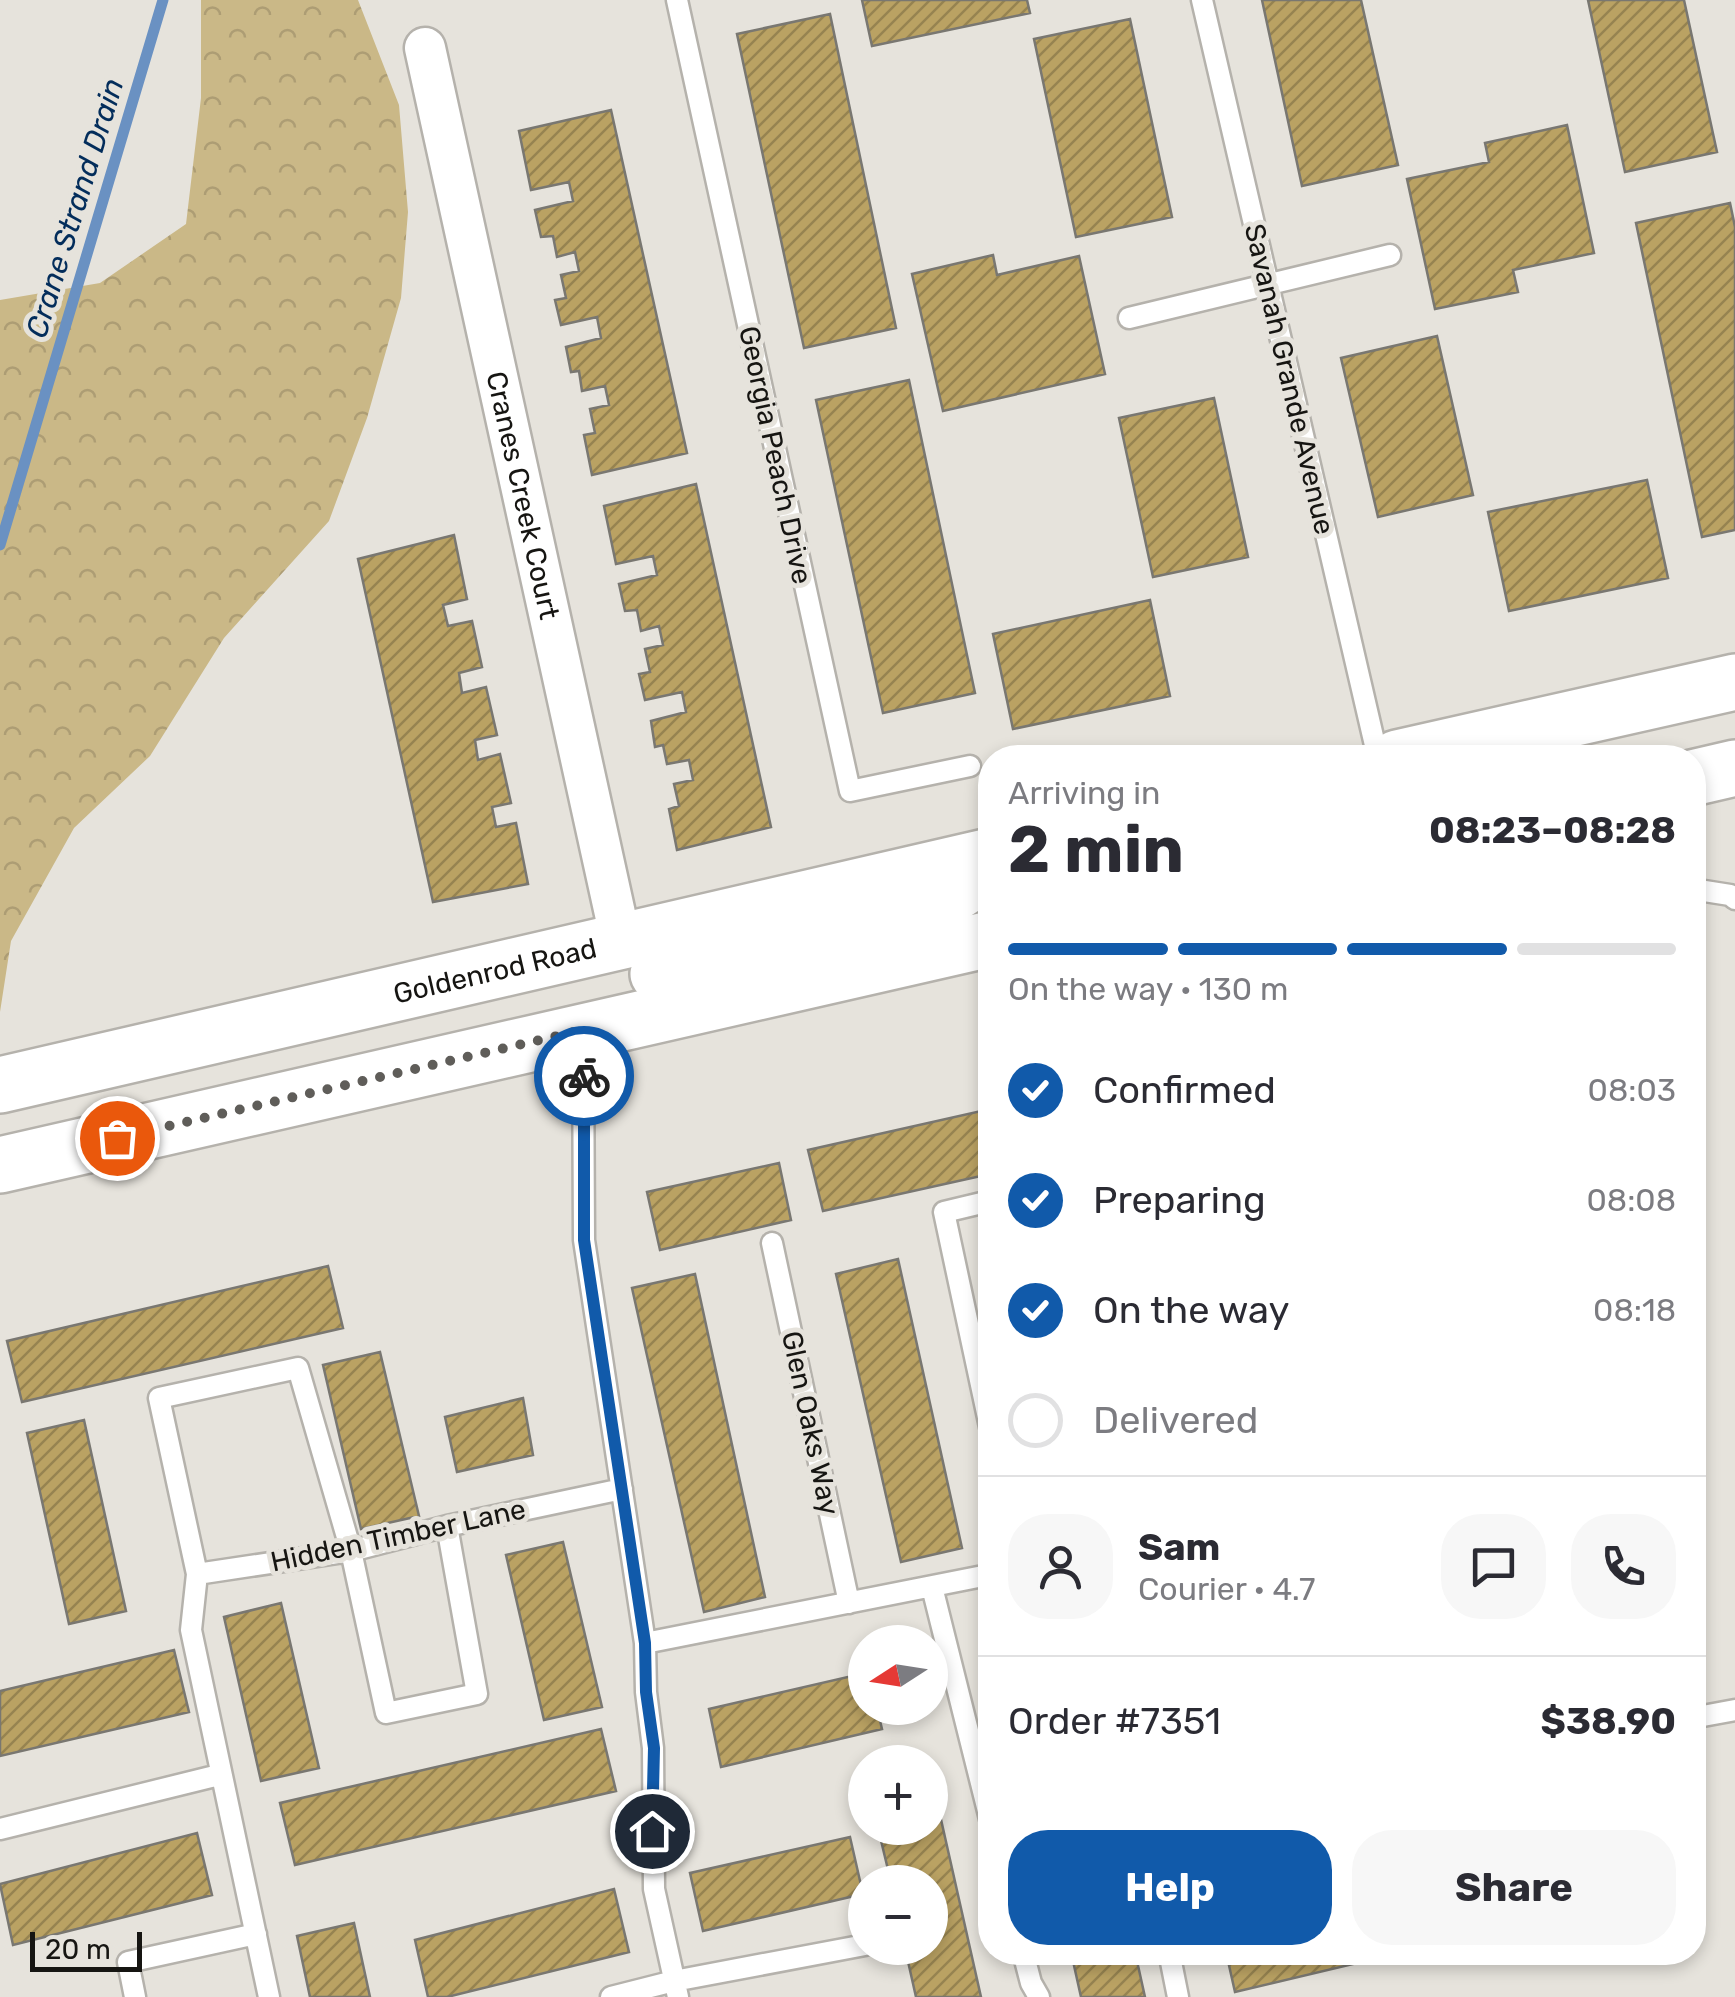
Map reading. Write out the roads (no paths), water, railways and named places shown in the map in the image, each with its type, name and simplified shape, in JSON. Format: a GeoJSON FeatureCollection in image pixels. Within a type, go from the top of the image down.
{"type":"FeatureCollection","features":[{"type":"Feature","properties":{"kind":"main road"},"geometry":{"type":"LineString","coordinates":[[1455,745],[1735,682]]}},
{"type":"Feature","properties":{"kind":"main road"},"geometry":{"type":"LineString","coordinates":[[1706,775],[1735,768]]}},
{"type":"Feature","properties":{"kind":"main road","name":"Goldenrod Road"},"geometry":{"type":"LineString","coordinates":[[0,1085],[978,859]]}},
{"type":"Feature","properties":{"kind":"main road"},"geometry":{"type":"LineString","coordinates":[[583,1030],[594,1006],[620,983],[928,911],[978,878]]}},
{"type":"Feature","properties":{"kind":"main road"},"geometry":{"type":"LineString","coordinates":[[0,1164],[978,942]]}},
{"type":"Feature","properties":{"kind":"main road"},"geometry":{"type":"LineString","coordinates":[[0,1115],[80,1066]]}},
{"type":"Feature","properties":{"kind":"street","name":"Cranes Creek Court"},"geometry":{"type":"LineString","coordinates":[[425,48],[621,941]]}},
{"type":"Feature","properties":{"kind":"lane","name":"Georgia Peach Drive"},"geometry":{"type":"LineString","coordinates":[[676,0],[850,791],[970,766]]}},
{"type":"Feature","properties":{"kind":"lane","name":"Savanah Grande Avenue"},"geometry":{"type":"LineString","coordinates":[[1202,0],[1375,745]]}},
{"type":"Feature","properties":{"kind":"lane"},"geometry":{"type":"LineString","coordinates":[[1129,318],[1390,254]]}},
{"type":"Feature","properties":{"kind":"lane"},"geometry":{"type":"LineString","coordinates":[[1706,890],[1730,894],[1735,899]]}},
{"type":"Feature","properties":{"kind":"lane"},"geometry":{"type":"LineString","coordinates":[[583,1030],[584,1240],[645,1643],[646,1692],[654,1748],[654,1888],[676,1989]]}},
{"type":"Feature","properties":{"kind":"lane"},"geometry":{"type":"LineString","coordinates":[[978,1203],[944,1212],[978,1371]]}},
{"type":"Feature","properties":{"kind":"lane","name":"Glen Oaks Way"},"geometry":{"type":"LineString","coordinates":[[772,1243],[849,1603]]}},
{"type":"Feature","properties":{"kind":"lane"},"geometry":{"type":"LineString","coordinates":[[268,1997],[191,1630],[197,1574],[160,1398],[298,1368],[351,1550],[386,1713],[478,1694],[447,1526]]}},
{"type":"Feature","properties":{"kind":"lane","name":"Hidden Timber Lane"},"geometry":{"type":"LineString","coordinates":[[197,1574],[351,1550],[622,1488]]}},
{"type":"Feature","properties":{"kind":"lane"},"geometry":{"type":"LineString","coordinates":[[645,1643],[978,1577]]}},
{"type":"Feature","properties":{"kind":"lane"},"geometry":{"type":"LineString","coordinates":[[932,1587],[978,1771]]}},
{"type":"Feature","properties":{"kind":"lane"},"geometry":{"type":"LineString","coordinates":[[1706,1715],[1735,1710]]}},
{"type":"Feature","properties":{"kind":"lane"},"geometry":{"type":"LineString","coordinates":[[0,1829],[219,1775]]}},
{"type":"Feature","properties":{"kind":"lane"},"geometry":{"type":"LineString","coordinates":[[135,1997],[128,1962],[256,1934]]}},
{"type":"Feature","properties":{"kind":"lane"},"geometry":{"type":"LineString","coordinates":[[611,1997],[676,1989],[848,1949]]}},
{"type":"Feature","properties":{"kind":"lane"},"geometry":{"type":"LineString","coordinates":[[1026,1965],[1038,1997]]}},
{"type":"Feature","properties":{"kind":"lane"},"geometry":{"type":"LineString","coordinates":[[1172,1965],[1178,1997]]}},
{"type":"Feature","properties":{"kind":"waterway","name":"Crane Strand Drain"},"geometry":{"type":"LineString","coordinates":[[0,545],[163,0]]}}]}
